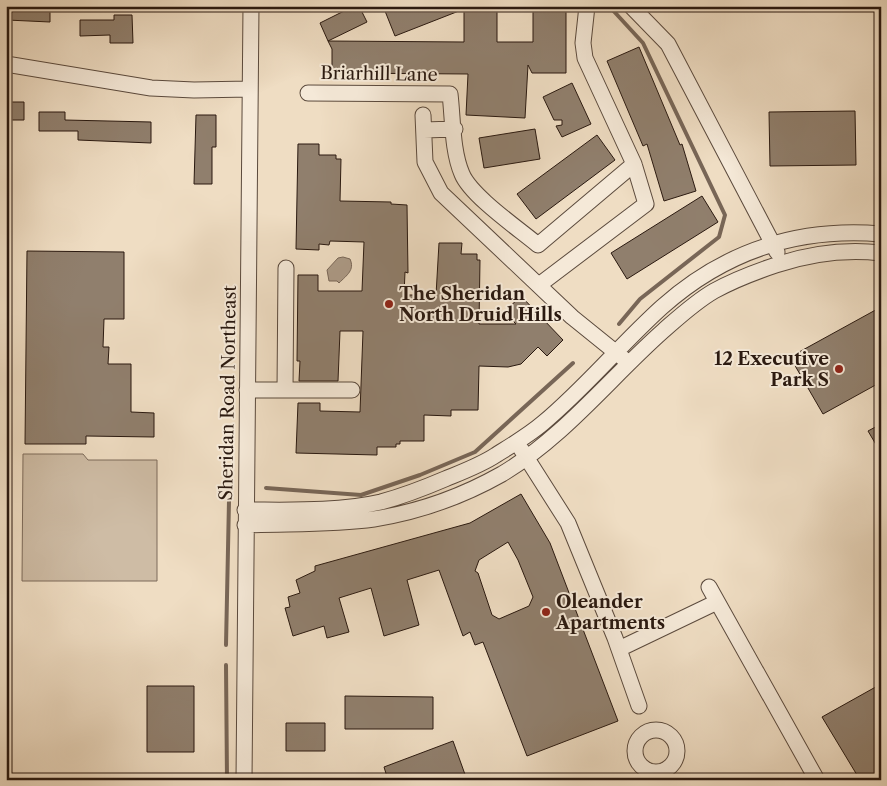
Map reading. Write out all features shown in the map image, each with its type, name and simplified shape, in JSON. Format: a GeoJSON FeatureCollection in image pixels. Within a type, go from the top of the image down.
{"type":"FeatureCollection","features":[{"type":"Feature","properties":{"kind":"street"},"geometry":{"type":"LineString","coordinates":[[251,7],[265,6]]}},
{"type":"Feature","properties":{"kind":"street"},"geometry":{"type":"LineString","coordinates":[[539,285],[646,204],[634,164],[585,58],[583,43],[587,6]]}},
{"type":"Feature","properties":{"kind":"street"},"geometry":{"type":"LineString","coordinates":[[631,6],[668,44],[774,243],[781,263]]}},
{"type":"Feature","properties":{"kind":"street","name":"Sheridan Road Northeast"},"geometry":{"type":"LineString","coordinates":[[244,780],[251,7]]}},
{"type":"Feature","properties":{"kind":"street"},"geometry":{"type":"LineString","coordinates":[[6,64],[150,88],[194,90],[250,89]]}},
{"type":"Feature","properties":{"kind":"street","name":"Briarhill Lane"},"geometry":{"type":"LineString","coordinates":[[308,92],[450,94],[462,175],[476,193],[538,245],[634,164]]}},
{"type":"Feature","properties":{"kind":"street"},"geometry":{"type":"LineString","coordinates":[[455,129],[423,123],[425,162],[441,193],[572,318],[628,363]]}},
{"type":"Feature","properties":{"kind":"street"},"geometry":{"type":"LineString","coordinates":[[245,510],[328,509],[380,502],[414,492],[459,474],[516,442],[561,408],[662,307],[702,276],[742,254],[785,239],[827,233],[881,234]]}},
{"type":"Feature","properties":{"kind":"street"},"geometry":{"type":"LineString","coordinates":[[245,525],[374,519],[420,508],[466,491],[503,473],[576,417],[628,363],[680,315],[712,292],[749,274],[781,263],[828,253],[881,253]]}},
{"type":"Feature","properties":{"kind":"street"},"geometry":{"type":"LineString","coordinates":[[285,390],[286,268]]}},
{"type":"Feature","properties":{"kind":"street"},"geometry":{"type":"LineString","coordinates":[[247,390],[352,390]]}},
{"type":"Feature","properties":{"kind":"street"},"geometry":{"type":"LineString","coordinates":[[516,442],[568,523],[619,649],[639,706]]}},
{"type":"Feature","properties":{"kind":"street"},"geometry":{"type":"LineString","coordinates":[[709,587],[817,780]]}},
{"type":"Feature","properties":{"kind":"street"},"geometry":{"type":"LineString","coordinates":[[619,649],[717,602]]}},
{"type":"Feature","properties":{"kind":"shaded area"},"geometry":{"type":"Polygon","coordinates":[[[338,258],[350,259],[351,269],[339,283],[337,281],[329,281],[327,270],[338,258]]]}},
{"type":"Feature","properties":{"kind":"shaded area"},"geometry":{"type":"Polygon","coordinates":[[[23,454],[83,454],[88,460],[157,460],[157,581],[22,581],[23,454]]]}},
{"type":"Feature","properties":{"kind":"building"},"geometry":{"type":"Polygon","coordinates":[[[6,6],[50,6],[50,22],[7,20],[6,6]]]}},
{"type":"Feature","properties":{"kind":"building"},"geometry":{"type":"Polygon","coordinates":[[[354,6],[359,6],[367,22],[328,41],[320,23],[354,6]]]}},
{"type":"Feature","properties":{"kind":"building"},"geometry":{"type":"Polygon","coordinates":[[[383,6],[497,6],[497,42],[533,42],[533,6],[566,6],[566,73],[532,73],[528,65],[525,118],[466,115],[468,74],[332,73],[332,49],[328,41],[464,42],[464,9],[395,36],[383,6]]]}},
{"type":"Feature","properties":{"kind":"building"},"geometry":{"type":"Polygon","coordinates":[[[114,15],[132,15],[133,43],[110,43],[110,35],[80,36],[80,20],[114,20],[114,15]]]}},
{"type":"Feature","properties":{"kind":"building"},"geometry":{"type":"Polygon","coordinates":[[[639,47],[680,145],[682,144],[696,191],[664,201],[647,144],[643,146],[607,61],[639,47]]]}},
{"type":"Feature","properties":{"kind":"building"},"geometry":{"type":"Polygon","coordinates":[[[572,83],[591,124],[562,137],[556,126],[562,125],[562,120],[554,120],[543,97],[572,83]]]}},
{"type":"Feature","properties":{"kind":"building"},"geometry":{"type":"Polygon","coordinates":[[[6,102],[24,102],[24,120],[6,120],[6,102]]]}},
{"type":"Feature","properties":{"kind":"building"},"geometry":{"type":"Polygon","coordinates":[[[855,111],[856,165],[770,166],[769,112],[855,111]]]}},
{"type":"Feature","properties":{"kind":"building"},"geometry":{"type":"Polygon","coordinates":[[[39,112],[65,112],[65,120],[151,122],[151,143],[78,140],[78,131],[39,131],[39,112]]]}},
{"type":"Feature","properties":{"kind":"building"},"geometry":{"type":"Polygon","coordinates":[[[196,115],[216,115],[216,147],[212,147],[212,184],[194,184],[196,115]]]}},
{"type":"Feature","properties":{"kind":"building"},"geometry":{"type":"Polygon","coordinates":[[[535,129],[540,159],[484,168],[479,138],[535,129]]]}},
{"type":"Feature","properties":{"kind":"building"},"geometry":{"type":"Polygon","coordinates":[[[597,135],[615,160],[536,219],[517,194],[597,135]]]}},
{"type":"Feature","properties":{"kind":"building","name":"The Sheridan North Druid Hills"},"geometry":{"type":"Polygon","coordinates":[[[298,144],[319,144],[319,155],[336,155],[336,159],[341,159],[340,201],[391,202],[391,204],[407,205],[408,273],[405,272],[404,295],[436,295],[439,243],[462,243],[461,254],[477,254],[477,260],[480,260],[479,324],[516,324],[504,312],[521,296],[563,340],[547,356],[538,347],[521,364],[508,367],[479,366],[478,410],[451,410],[451,416],[424,415],[424,441],[400,441],[400,444],[396,444],[396,447],[377,447],[377,455],[296,453],[298,403],[320,403],[320,411],[360,412],[363,331],[340,331],[338,381],[299,381],[300,361],[297,361],[298,275],[318,275],[318,291],[362,291],[364,242],[330,241],[329,245],[319,244],[319,250],[296,249],[298,144]]]}},
{"type":"Feature","properties":{"kind":"building"},"geometry":{"type":"Polygon","coordinates":[[[702,196],[718,222],[627,279],[611,253],[702,196]]]}},
{"type":"Feature","properties":{"kind":"building"},"geometry":{"type":"Polygon","coordinates":[[[27,251],[124,252],[124,319],[104,319],[103,347],[109,347],[108,364],[131,364],[131,412],[154,413],[154,437],[86,436],[86,444],[25,444],[27,251]]]}},
{"type":"Feature","properties":{"kind":"building","name":"12 Executive Park S"},"geometry":{"type":"Polygon","coordinates":[[[881,307],[881,382],[823,414],[790,357],[881,307]]]}},
{"type":"Feature","properties":{"kind":"building"},"geometry":{"type":"Polygon","coordinates":[[[881,424],[881,453],[868,431],[881,424]]]}},
{"type":"Feature","properties":{"kind":"building","name":"Oleander Apartments"},"geometry":{"type":"Polygon","coordinates":[[[521,494],[550,543],[618,721],[527,756],[483,642],[475,645],[470,632],[463,636],[439,570],[407,580],[419,625],[384,636],[371,588],[339,598],[349,632],[327,638],[324,626],[293,636],[285,608],[290,607],[288,597],[300,593],[296,580],[315,571],[315,566],[470,523],[521,494]],[[508,542],[479,560],[475,571],[478,573],[492,615],[499,619],[529,606],[533,597],[518,560],[508,542]]]}},
{"type":"Feature","properties":{"kind":"building"},"geometry":{"type":"Polygon","coordinates":[[[881,684],[881,780],[860,780],[822,717],[881,684]]]}},
{"type":"Feature","properties":{"kind":"building"},"geometry":{"type":"Polygon","coordinates":[[[147,686],[194,686],[194,752],[147,752],[147,686]]]}},
{"type":"Feature","properties":{"kind":"building"},"geometry":{"type":"Polygon","coordinates":[[[345,696],[433,697],[433,729],[345,729],[345,696]]]}},
{"type":"Feature","properties":{"kind":"building"},"geometry":{"type":"Polygon","coordinates":[[[286,723],[325,723],[325,751],[286,751],[286,723]]]}},
{"type":"Feature","properties":{"kind":"building"},"geometry":{"type":"Polygon","coordinates":[[[453,741],[467,780],[388,780],[384,767],[453,741]]]}},
{"type":"Feature","properties":{"kind":"waterway"},"geometry":{"type":"LineString","coordinates":[[609,6],[643,43],[725,215],[719,237],[640,299],[619,324]]}},
{"type":"Feature","properties":{"kind":"waterway"},"geometry":{"type":"LineString","coordinates":[[266,488],[361,495],[420,475],[475,452],[573,363]]}},
{"type":"Feature","properties":{"kind":"waterway"},"geometry":{"type":"LineString","coordinates":[[226,645],[229,501]]}},
{"type":"Feature","properties":{"kind":"waterway"},"geometry":{"type":"LineString","coordinates":[[226,665],[227,780]]}},
{"type":"Feature","properties":{"kind":"place","name":"The Sheridan North Druid Hills"},"geometry":{"type":"Point","coordinates":[389,304]}},
{"type":"Feature","properties":{"kind":"place","name":"12 Executive Park S"},"geometry":{"type":"Point","coordinates":[839,369]}},
{"type":"Feature","properties":{"kind":"place","name":"Oleander Apartments"},"geometry":{"type":"Point","coordinates":[546,612]}}]}
